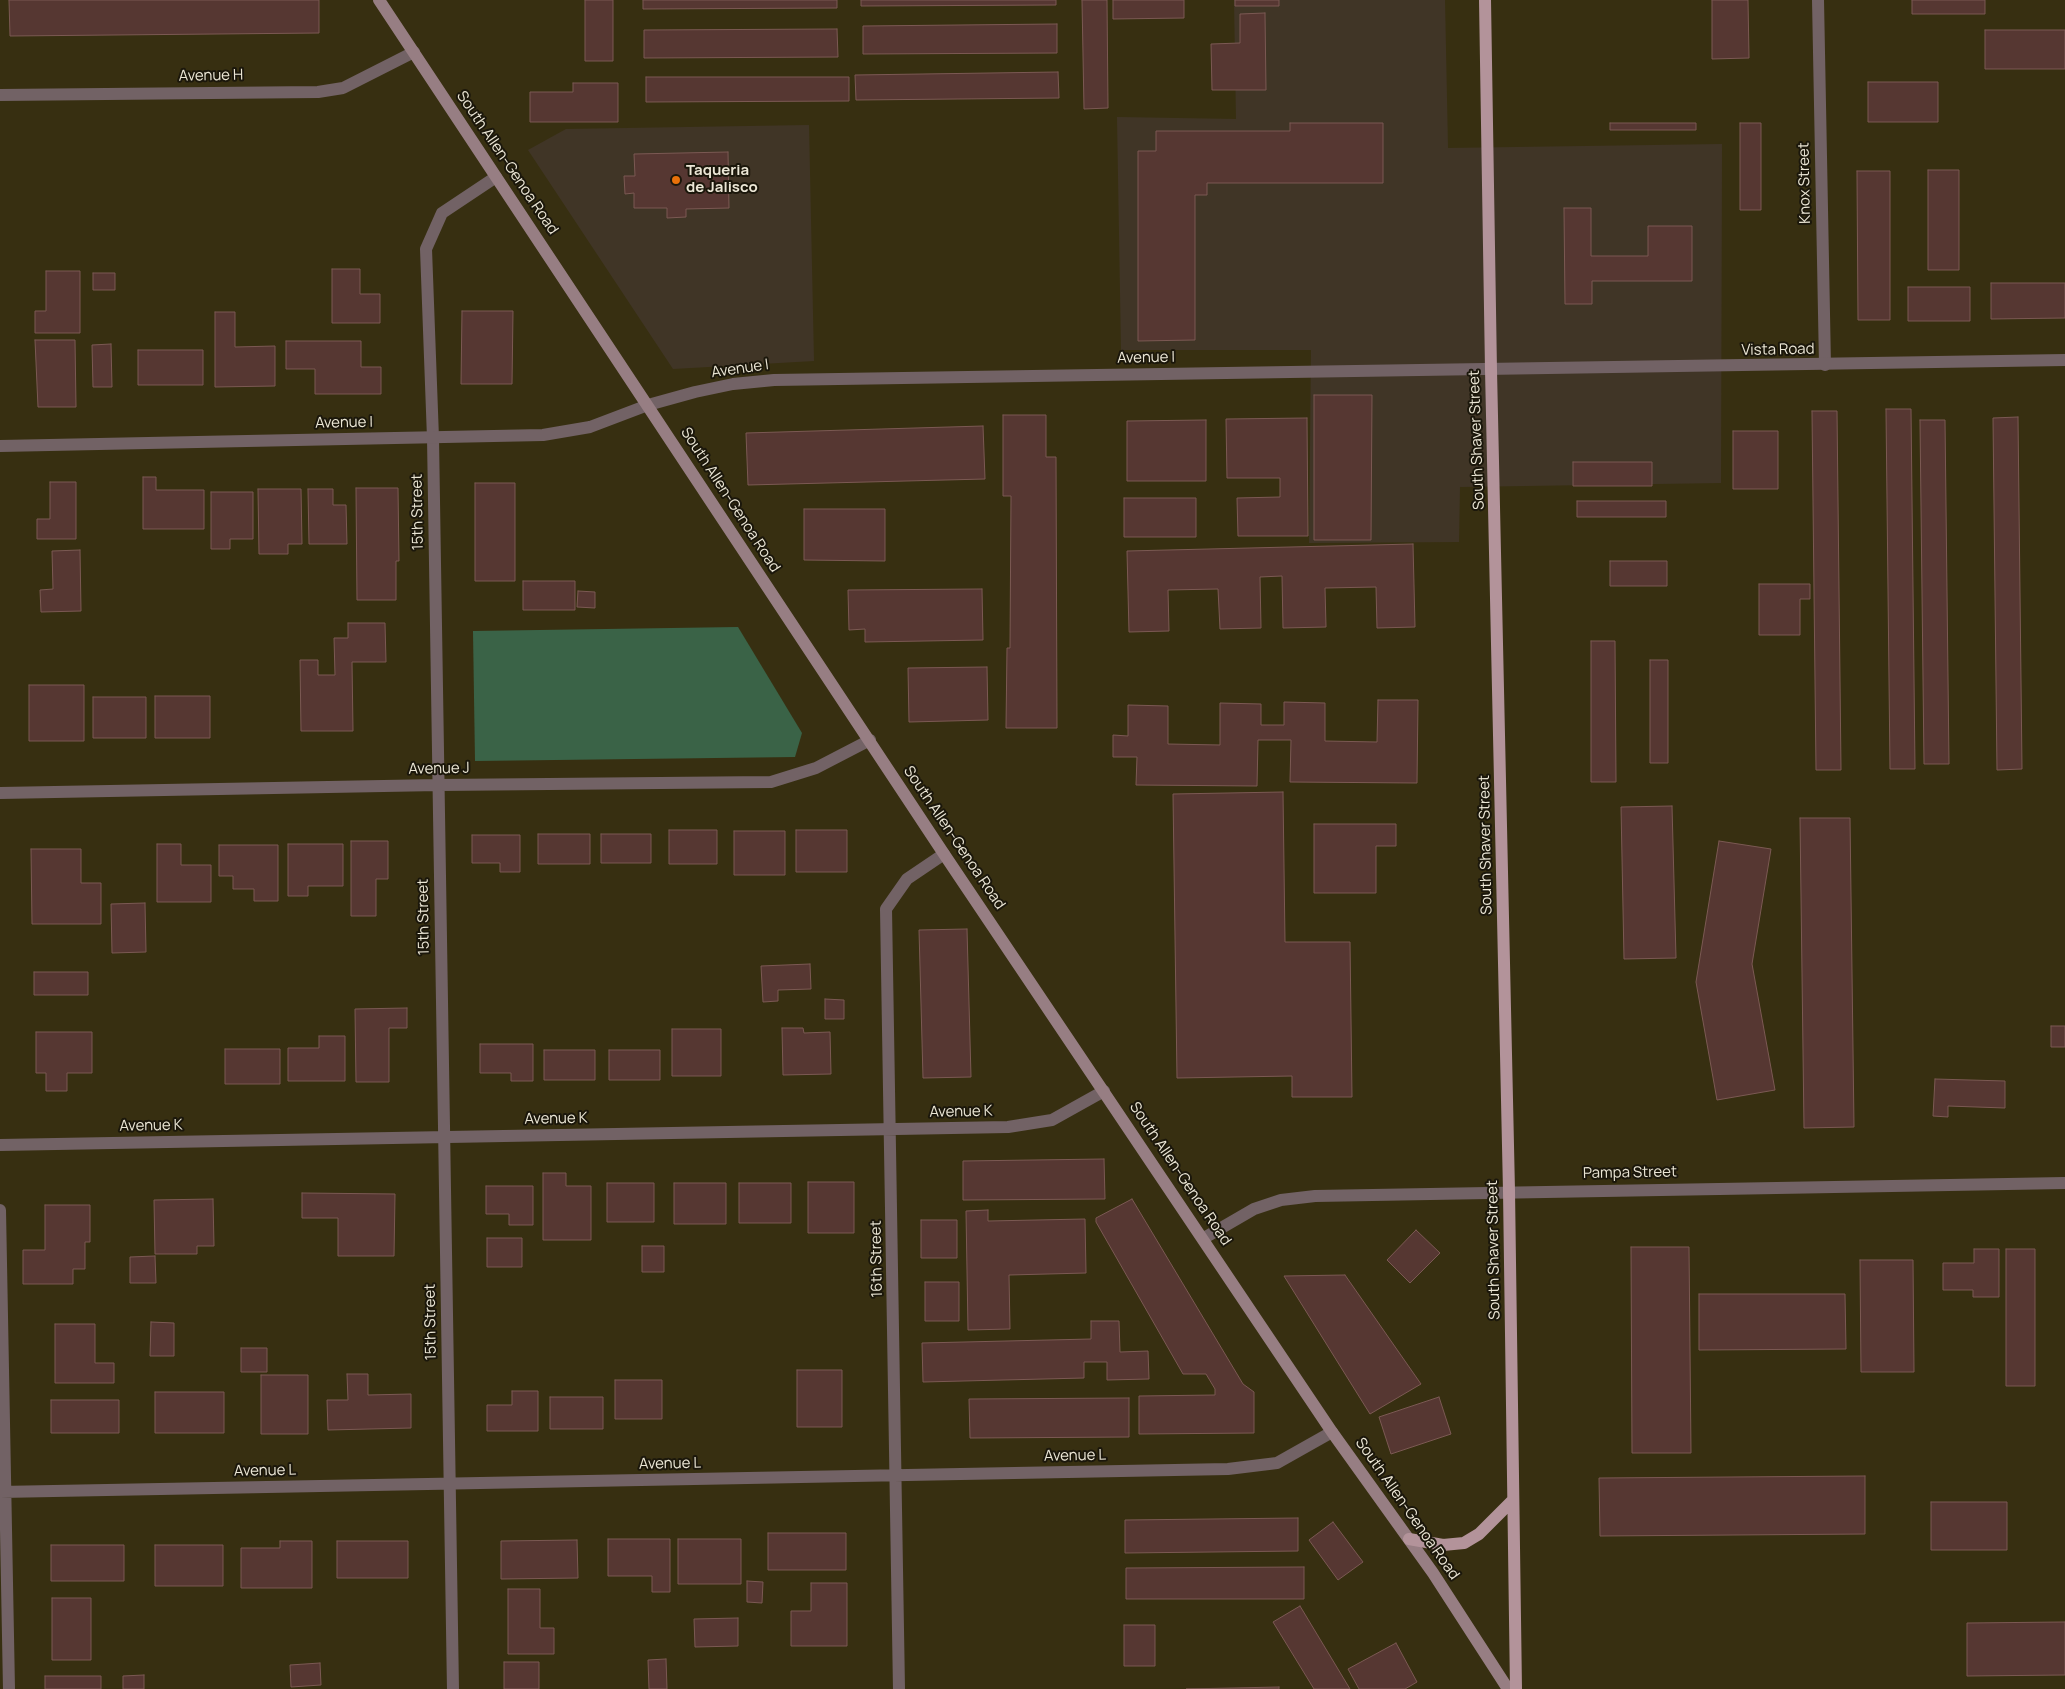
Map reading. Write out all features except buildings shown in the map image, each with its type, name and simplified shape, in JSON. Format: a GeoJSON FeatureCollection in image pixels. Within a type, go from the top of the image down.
{"type":"FeatureCollection","features":[{"type":"Feature","properties":{"kind":"main road","name":"South Allen-Genoa Road"},"geometry":{"type":"LineString","coordinates":[[379,0],[944,854],[1204,1238],[1332,1432],[1409,1539],[1508,1689]]}},
{"type":"Feature","properties":{"kind":"main road","name":"South Shaver Street"},"geometry":{"type":"LineString","coordinates":[[1485,0],[1509,1191],[1516,1689]]}},
{"type":"Feature","properties":{"kind":"main road"},"geometry":{"type":"LineString","coordinates":[[1409,1539],[1443,1545],[1464,1543],[1478,1534],[1513,1500]]}},
{"type":"Feature","properties":{"kind":"street","name":"Knox Street"},"geometry":{"type":"LineString","coordinates":[[1818,0],[1825,365]]}},
{"type":"Feature","properties":{"kind":"street","name":"Avenue H"},"geometry":{"type":"LineString","coordinates":[[0,94],[318,92],[343,88],[414,52]]}},
{"type":"Feature","properties":{"kind":"street","name":"15th Street"},"geometry":{"type":"LineString","coordinates":[[453,1689],[433,438],[426,249],[442,213],[496,177]]}},
{"type":"Feature","properties":{"kind":"street","name":"Vista Road"},"geometry":{"type":"LineString","coordinates":[[1491,370],[2065,360]]}},
{"type":"Feature","properties":{"kind":"street","name":"Avenue I"},"geometry":{"type":"LineString","coordinates":[[0,446],[543,435],[590,427],[648,405],[695,392],[733,384],[774,380],[1491,370]]}},
{"type":"Feature","properties":{"kind":"street","name":"Avenue J"},"geometry":{"type":"LineString","coordinates":[[0,793],[438,784],[771,782],[816,768],[870,740]]}},
{"type":"Feature","properties":{"kind":"street","name":"16th Street"},"geometry":{"type":"LineString","coordinates":[[899,1689],[886,910],[907,879],[944,854]]}},
{"type":"Feature","properties":{"kind":"street","name":"Avenue K"},"geometry":{"type":"LineString","coordinates":[[0,1145],[1008,1127],[1052,1120],[1104,1091]]}},
{"type":"Feature","properties":{"kind":"street","name":"Pampa Street"},"geometry":{"type":"LineString","coordinates":[[1204,1238],[1254,1209],[1281,1200],[1322,1196],[1509,1191],[2065,1183]]}},
{"type":"Feature","properties":{"kind":"street"},"geometry":{"type":"LineString","coordinates":[[0,1210],[3,1492],[9,1689]]}},
{"type":"Feature","properties":{"kind":"street","name":"Avenue L"},"geometry":{"type":"LineString","coordinates":[[3,1492],[1228,1469],[1277,1463],[1332,1432]]}},
{"type":"Feature","properties":{"kind":"shaded area"},"geometry":{"type":"Polygon","coordinates":[[[1234,0],[1445,0],[1448,148],[1722,144],[1721,483],[1460,487],[1459,542],[1309,543],[1311,350],[1121,350],[1117,117],[1236,119],[1234,0]]]}},
{"type":"Feature","properties":{"kind":"shaded area"},"geometry":{"type":"Polygon","coordinates":[[[809,125],[814,361],[673,369],[528,150],[566,129],[809,125]]]}},
{"type":"Feature","properties":{"kind":"green space"},"geometry":{"type":"Polygon","coordinates":[[[738,627],[802,733],[795,757],[475,761],[473,631],[738,627]]]}},
{"type":"Feature","properties":{"kind":"place","name":"Taqueria de Jalisco"},"geometry":{"type":"Point","coordinates":[676,180]}}]}
